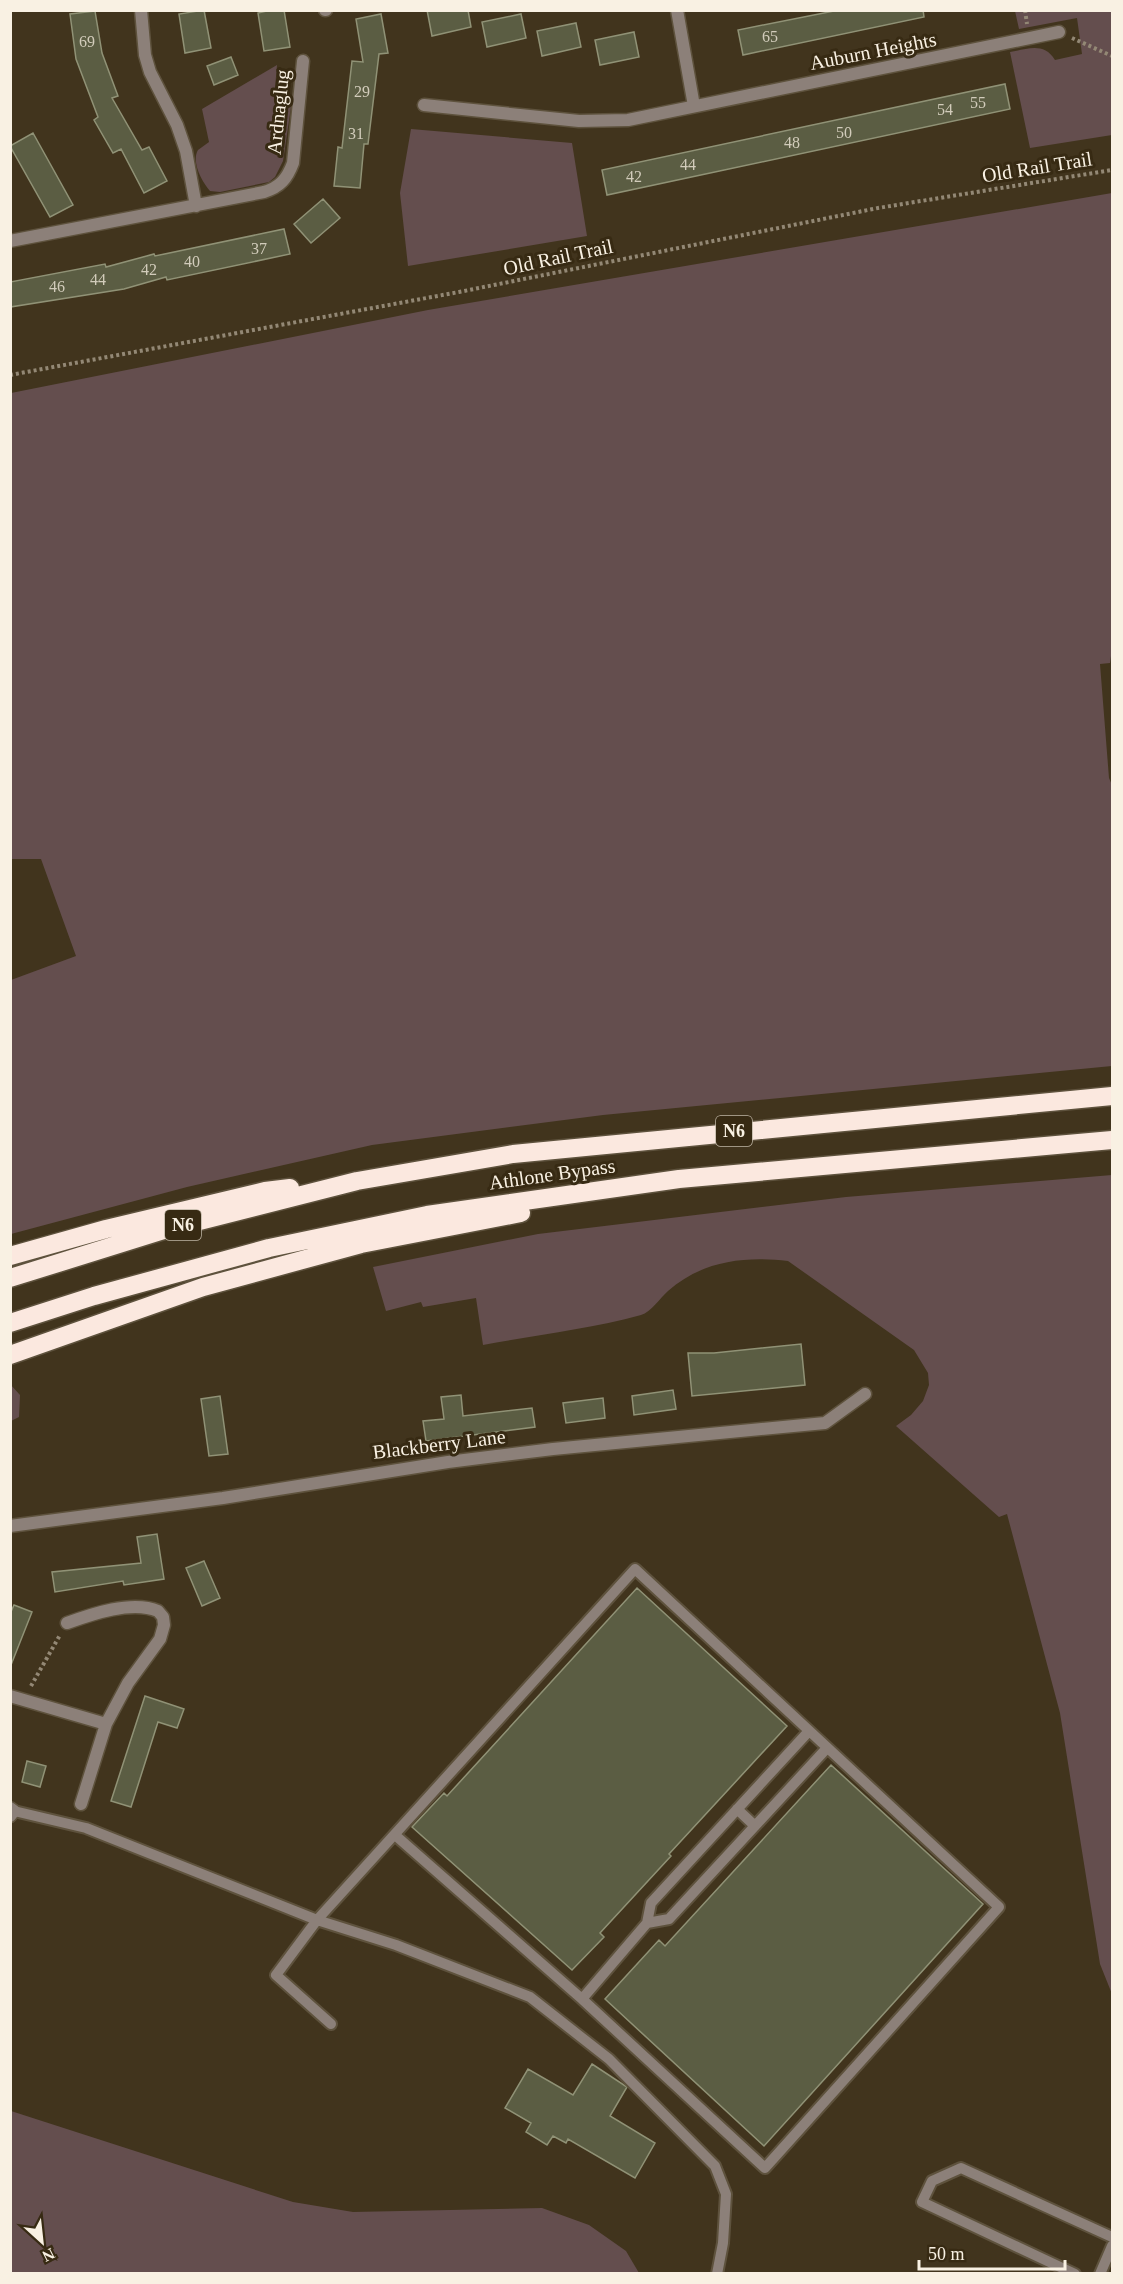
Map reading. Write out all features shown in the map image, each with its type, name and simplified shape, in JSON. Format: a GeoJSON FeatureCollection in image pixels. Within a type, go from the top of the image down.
{"type":"FeatureCollection","features":[{"type":"Feature","properties":{"kind":"highway","name":"Athlone Bypass"},"geometry":{"type":"LineString","coordinates":[[10,1278],[164,1230],[357,1181],[513,1154],[1113,1096]]}},
{"type":"Feature","properties":{"kind":"highway","name":"Athlone Bypass"},"geometry":{"type":"LineString","coordinates":[[10,1323],[94,1296],[269,1248],[427,1215],[679,1179],[1113,1140]]}},
{"type":"Feature","properties":{"kind":"highway","name":"N6"},"geometry":{"type":"LineString","coordinates":[[10,1355],[203,1287],[361,1244],[679,1179]]}},
{"type":"Feature","properties":{"kind":"highway","name":"N6"},"geometry":{"type":"LineString","coordinates":[[10,1256],[106,1229],[264,1191],[357,1181]]}},
{"type":"Feature","properties":{"kind":"street"},"geometry":{"type":"LineString","coordinates":[[141,10],[145,55],[150,72],[177,125],[186,151],[196,206]]}},
{"type":"Feature","properties":{"kind":"street"},"geometry":{"type":"LineString","coordinates":[[677,10],[694,106]]}},
{"type":"Feature","properties":{"kind":"street","name":"Auburn Heights"},"geometry":{"type":"LineString","coordinates":[[423,105],[601,122],[628,120],[1059,32]]}},
{"type":"Feature","properties":{"kind":"street","name":"Ardnaglug"},"geometry":{"type":"LineString","coordinates":[[10,242],[264,192],[277,187],[286,178],[293,163],[303,61]]}},
{"type":"Feature","properties":{"kind":"street","name":"Blackberry Lane"},"geometry":{"type":"LineString","coordinates":[[10,1526],[223,1498],[471,1459],[825,1423],[865,1394]]}},
{"type":"Feature","properties":{"kind":"street"},"geometry":{"type":"LineString","coordinates":[[67,1623],[89,1615],[142,1607],[158,1611],[163,1617],[164,1625],[160,1639],[128,1683],[106,1724],[81,1804]]}},
{"type":"Feature","properties":{"kind":"street"},"geometry":{"type":"LineString","coordinates":[[17,1698],[106,1724]]}},
{"type":"Feature","properties":{"kind":"lane"},"geometry":{"type":"LineString","coordinates":[[331,2024],[276,1975],[317,1920],[635,1569],[999,1907],[765,2168],[582,1999],[396,1835]]}},
{"type":"Feature","properties":{"kind":"lane"},"geometry":{"type":"LineString","coordinates":[[582,1999],[647,1923],[651,1903],[809,1731]]}},
{"type":"Feature","properties":{"kind":"lane"},"geometry":{"type":"LineString","coordinates":[[647,1923],[669,1919],[827,1748]]}},
{"type":"Feature","properties":{"kind":"lane"},"geometry":{"type":"LineString","coordinates":[[737,1809],[755,1826]]}},
{"type":"Feature","properties":{"kind":"lane"},"geometry":{"type":"LineString","coordinates":[[12,1812],[87,1828],[317,1920],[396,1945],[530,1997],[609,2059],[715,2166],[726,2194],[723,2243],[717,2274]]}},
{"type":"Feature","properties":{"kind":"lane"},"geometry":{"type":"LineString","coordinates":[[1075,2274],[922,2202],[933,2181],[961,2168],[1113,2237]]}},
{"type":"Feature","properties":{"kind":"lane"},"geometry":{"type":"LineString","coordinates":[[1100,2274],[1113,2246]]}},
{"type":"Feature","properties":{"kind":"path"},"geometry":{"type":"LineString","coordinates":[[1059,32],[1113,56]]}},
{"type":"Feature","properties":{"kind":"path","name":"Old Rail Trail"},"geometry":{"type":"LineString","coordinates":[[10,375],[447,295],[833,217],[1113,170]]}},
{"type":"Feature","properties":{"kind":"path"},"geometry":{"type":"LineString","coordinates":[[17,1698],[67,1623]]}},
{"type":"Feature","properties":{"kind":"shaded area"},"geometry":{"type":"Polygon","coordinates":[[[1015,11],[1112,11],[1112,135],[1030,148],[1010,52],[1029,48],[1041,49],[1051,54],[1055,60],[1082,54],[1077,18],[1019,29],[1015,11]]]}},
{"type":"Feature","properties":{"kind":"shaded area"},"geometry":{"type":"Polygon","coordinates":[[[277,65],[274,100],[292,100],[283,161],[275,177],[269,182],[220,192],[210,191],[201,177],[196,160],[198,150],[209,142],[202,109],[277,65]]]}},
{"type":"Feature","properties":{"kind":"shaded area"},"geometry":{"type":"Polygon","coordinates":[[[411,129],[572,143],[587,236],[408,266],[400,193],[411,129]]]}},
{"type":"Feature","properties":{"kind":"shaded area"},"geometry":{"type":"Polygon","coordinates":[[[1112,193],[1112,649],[1110,663],[1100,664],[1109,778],[1112,785],[1112,1066],[603,1115],[372,1145],[187,1187],[11,1234],[11,980],[76,956],[41,859],[11,859],[11,393],[428,310],[1112,193]]]}},
{"type":"Feature","properties":{"kind":"shaded area"},"geometry":{"type":"Polygon","coordinates":[[[1112,1175],[1112,1994],[1100,1964],[1060,1713],[1007,1514],[999,1517],[896,1426],[911,1415],[923,1401],[929,1385],[928,1373],[914,1350],[788,1261],[740,1260],[709,1267],[681,1281],[641,1315],[483,1345],[476,1298],[423,1307],[421,1302],[386,1311],[373,1267],[538,1234],[846,1197],[1112,1175]]]}},
{"type":"Feature","properties":{"kind":"shaded area"},"geometry":{"type":"Polygon","coordinates":[[[10,1384],[20,1395],[19,1417],[11,1421],[10,1384]]]}},
{"type":"Feature","properties":{"kind":"shaded area"},"geometry":{"type":"Polygon","coordinates":[[[11,2111],[293,2202],[353,2212],[542,2208],[589,2225],[626,2251],[639,2273],[11,2273],[11,2111]]]}},
{"type":"Feature","properties":{"kind":"building"},"geometry":{"type":"Polygon","coordinates":[[[204,10],[211,48],[185,53],[179,14],[204,10]]]}},
{"type":"Feature","properties":{"kind":"building"},"geometry":{"type":"Polygon","coordinates":[[[284,10],[290,47],[264,51],[258,13],[284,10]]]}},
{"type":"Feature","properties":{"kind":"building"},"geometry":{"type":"Polygon","coordinates":[[[427,10],[468,10],[471,27],[432,36],[427,10]]]}},
{"type":"Feature","properties":{"kind":"building"},"geometry":{"type":"Polygon","coordinates":[[[839,10],[923,10],[924,17],[743,55],[738,30],[839,10]]]}},
{"type":"Feature","properties":{"kind":"building"},"geometry":{"type":"Polygon","coordinates":[[[95,11],[102,53],[118,96],[112,98],[142,150],[149,147],[167,181],[144,193],[121,149],[113,153],[94,120],[98,117],[76,59],[70,14],[95,11]]]}},
{"type":"Feature","properties":{"kind":"building"},"geometry":{"type":"Polygon","coordinates":[[[381,14],[388,53],[379,54],[368,144],[364,144],[360,188],[334,186],[338,147],[342,148],[352,61],[363,62],[356,19],[381,14]]]}},
{"type":"Feature","properties":{"kind":"building"},"geometry":{"type":"Polygon","coordinates":[[[521,14],[526,38],[487,47],[482,22],[521,14]]]}},
{"type":"Feature","properties":{"kind":"building"},"geometry":{"type":"Polygon","coordinates":[[[576,23],[581,47],[542,56],[537,31],[576,23]]]}},
{"type":"Feature","properties":{"kind":"building"},"geometry":{"type":"Polygon","coordinates":[[[634,32],[639,57],[600,65],[595,40],[634,32]]]}},
{"type":"Feature","properties":{"kind":"building"},"geometry":{"type":"Polygon","coordinates":[[[231,57],[238,75],[214,85],[207,66],[231,57]]]}},
{"type":"Feature","properties":{"kind":"building"},"geometry":{"type":"Polygon","coordinates":[[[1005,84],[1010,109],[607,195],[602,170],[1005,84]]]}},
{"type":"Feature","properties":{"kind":"building"},"geometry":{"type":"Polygon","coordinates":[[[33,133],[73,205],[50,217],[10,146],[33,133]]]}},
{"type":"Feature","properties":{"kind":"building"},"geometry":{"type":"Polygon","coordinates":[[[323,199],[340,218],[311,243],[294,224],[323,199]]]}},
{"type":"Feature","properties":{"kind":"building"},"geometry":{"type":"Polygon","coordinates":[[[284,229],[290,254],[167,280],[166,277],[124,289],[10,307],[10,282],[105,264],[106,267],[154,254],[155,256],[284,229]]]}},
{"type":"Feature","properties":{"kind":"building"},"geometry":{"type":"Polygon","coordinates":[[[801,1344],[805,1385],[692,1396],[688,1353],[714,1353],[801,1344]]]}},
{"type":"Feature","properties":{"kind":"building"},"geometry":{"type":"Polygon","coordinates":[[[673,1390],[676,1409],[634,1415],[632,1396],[673,1390]]]}},
{"type":"Feature","properties":{"kind":"building"},"geometry":{"type":"Polygon","coordinates":[[[461,1395],[463,1416],[532,1408],[535,1427],[426,1441],[423,1421],[444,1419],[441,1397],[461,1395]]]}},
{"type":"Feature","properties":{"kind":"building"},"geometry":{"type":"Polygon","coordinates":[[[220,1396],[228,1454],[209,1456],[201,1399],[220,1396]]]}},
{"type":"Feature","properties":{"kind":"building"},"geometry":{"type":"Polygon","coordinates":[[[603,1398],[605,1418],[566,1423],[563,1403],[603,1398]]]}},
{"type":"Feature","properties":{"kind":"building"},"geometry":{"type":"Polygon","coordinates":[[[157,1534],[164,1579],[124,1585],[123,1581],[55,1592],[52,1572],[141,1563],[137,1537],[157,1534]]]}},
{"type":"Feature","properties":{"kind":"building"},"geometry":{"type":"Polygon","coordinates":[[[204,1561],[220,1598],[202,1606],[186,1568],[204,1561]]]}},
{"type":"Feature","properties":{"kind":"building"},"geometry":{"type":"Polygon","coordinates":[[[637,1588],[787,1726],[669,1854],[671,1856],[600,1933],[604,1937],[572,1970],[412,1827],[444,1793],[447,1796],[637,1588]]]}},
{"type":"Feature","properties":{"kind":"building"},"geometry":{"type":"Polygon","coordinates":[[[14,1605],[32,1612],[11,1665],[10,1614],[14,1605]]]}},
{"type":"Feature","properties":{"kind":"building"},"geometry":{"type":"Polygon","coordinates":[[[145,1696],[184,1709],[177,1728],[158,1722],[131,1807],[111,1801],[145,1696]]]}},
{"type":"Feature","properties":{"kind":"building"},"geometry":{"type":"Polygon","coordinates":[[[27,1761],[46,1766],[40,1787],[22,1782],[27,1761]]]}},
{"type":"Feature","properties":{"kind":"building"},"geometry":{"type":"Polygon","coordinates":[[[831,1765],[983,1904],[764,2146],[605,1999],[659,1940],[665,1946],[831,1765]]]}},
{"type":"Feature","properties":{"kind":"building"},"geometry":{"type":"Polygon","coordinates":[[[592,2064],[627,2087],[610,2116],[655,2143],[635,2178],[568,2139],[566,2143],[553,2136],[547,2145],[526,2132],[531,2123],[505,2108],[528,2069],[573,2095],[592,2064]]]}}]}
